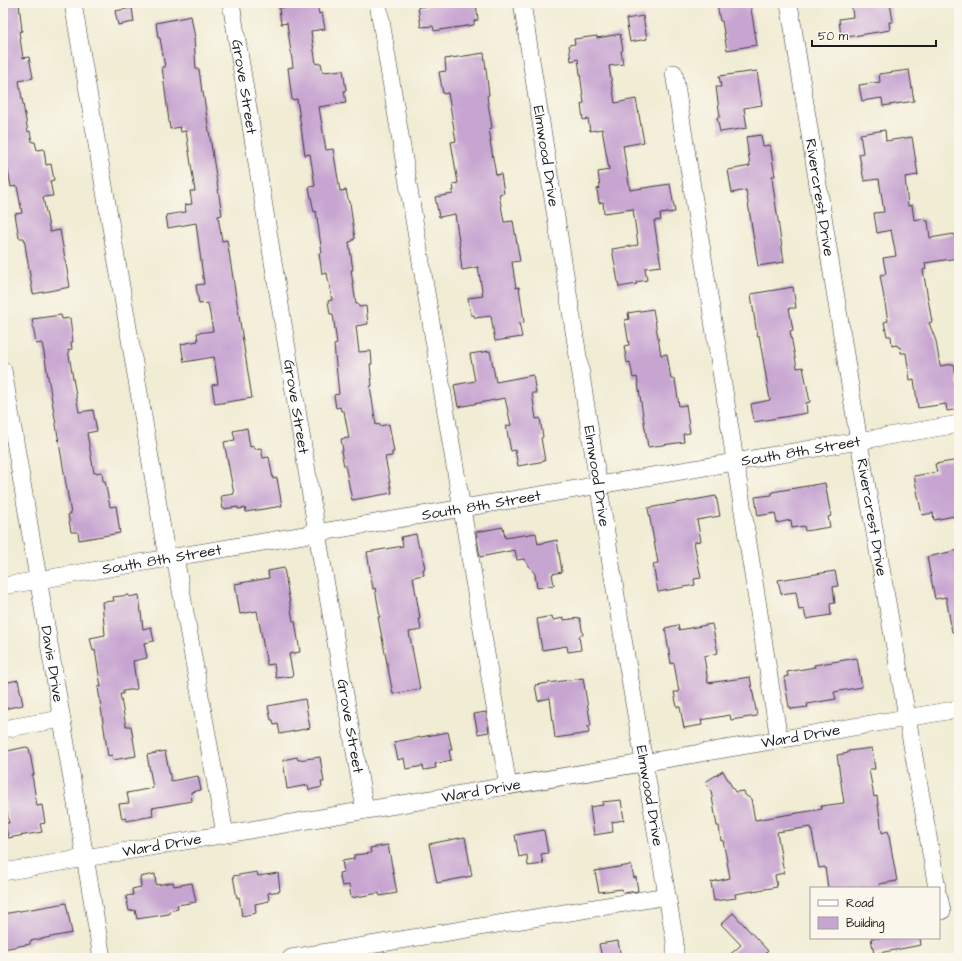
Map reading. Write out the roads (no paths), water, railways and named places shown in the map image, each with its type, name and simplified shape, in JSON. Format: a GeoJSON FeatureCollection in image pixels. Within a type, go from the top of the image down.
{"type":"FeatureCollection","features":[{"type":"Feature","properties":{"kind":"street"},"geometry":{"type":"LineString","coordinates":[[73,3],[171,558],[225,834]]}},
{"type":"Feature","properties":{"kind":"street","name":"Grove Street"},"geometry":{"type":"LineString","coordinates":[[231,3],[316,533],[365,810]]}},
{"type":"Feature","properties":{"kind":"street"},"geometry":{"type":"LineString","coordinates":[[378,3],[508,786]]}},
{"type":"Feature","properties":{"kind":"street","name":"Elmwood Drive"},"geometry":{"type":"LineString","coordinates":[[522,3],[599,486],[677,955]]}},
{"type":"Feature","properties":{"kind":"street","name":"Rivercrest Drive"},"geometry":{"type":"LineString","coordinates":[[789,3],[859,442],[938,887]]}},
{"type":"Feature","properties":{"kind":"street"},"geometry":{"type":"LineString","coordinates":[[674,73],[779,740]]}},
{"type":"Feature","properties":{"kind":"street","name":"Davis Drive"},"geometry":{"type":"LineString","coordinates":[[3,370],[102,958]]}},
{"type":"Feature","properties":{"kind":"street","name":"South 8th Street"},"geometry":{"type":"LineString","coordinates":[[3,586],[959,424]]}},
{"type":"Feature","properties":{"kind":"street","name":"Ward Drive"},"geometry":{"type":"LineString","coordinates":[[3,872],[959,709]]}},
{"type":"Feature","properties":{"kind":"street"},"geometry":{"type":"LineString","coordinates":[[3,729],[61,719]]}},
{"type":"Feature","properties":{"kind":"street"},"geometry":{"type":"LineString","coordinates":[[291,958],[667,896]]}}]}
